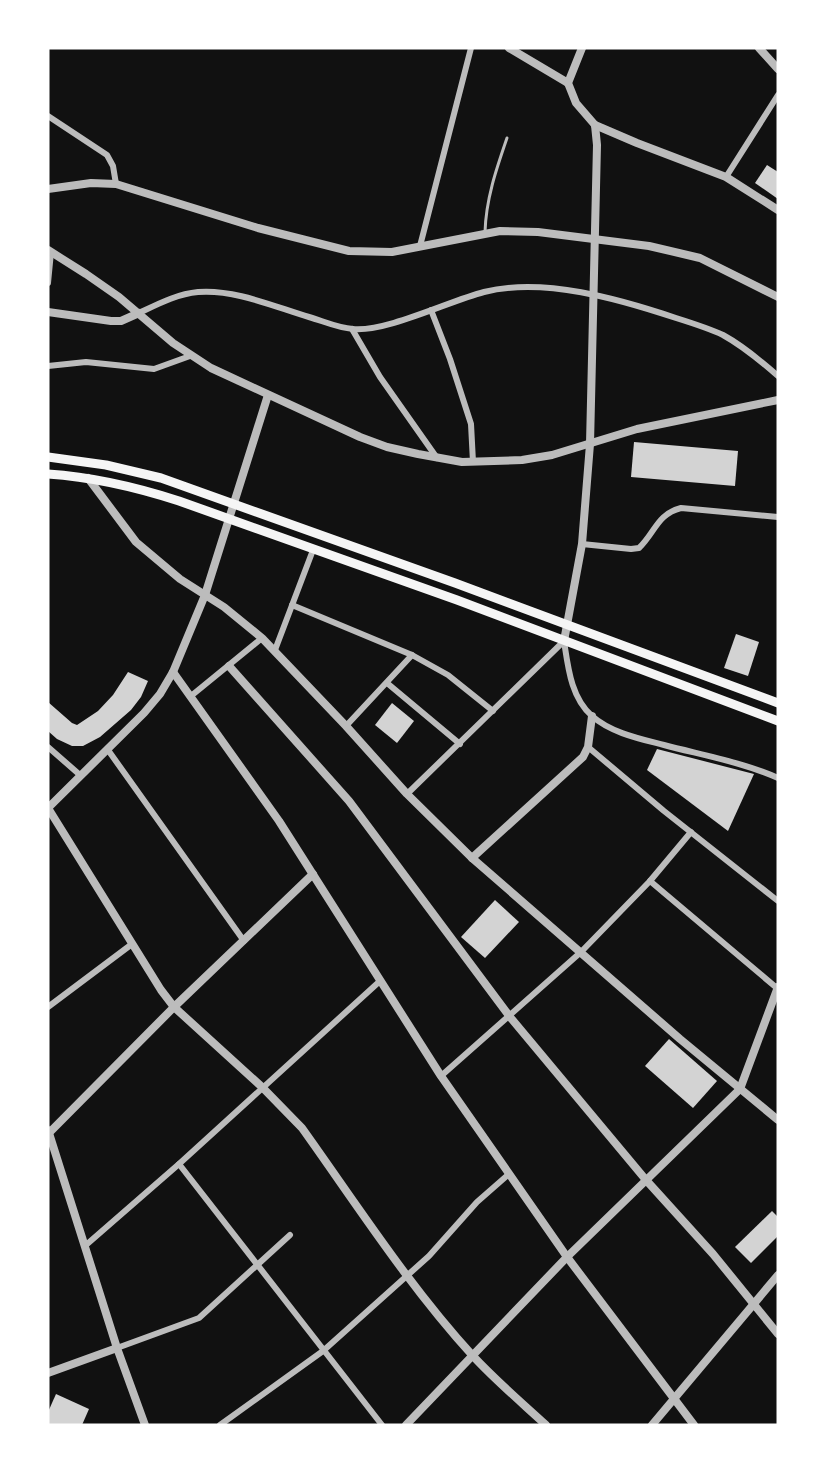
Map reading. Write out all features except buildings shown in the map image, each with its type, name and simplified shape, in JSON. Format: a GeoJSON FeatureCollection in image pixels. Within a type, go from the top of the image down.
{"type":"FeatureCollection","features":[{"type":"Feature","properties":{"kind":"main road"},"geometry":{"type":"LineString","coordinates":[[48,457],[146,473],[568,624],[778,703]]}},
{"type":"Feature","properties":{"kind":"main road"},"geometry":{"type":"LineString","coordinates":[[48,474],[88,478],[155,493],[778,721]]}},
{"type":"Feature","properties":{"kind":"street"},"geometry":{"type":"LineString","coordinates":[[420,246],[471,48]]}},
{"type":"Feature","properties":{"kind":"street"},"geometry":{"type":"LineString","coordinates":[[509,48],[568,83],[576,103],[596,125],[726,177],[778,210]]}},
{"type":"Feature","properties":{"kind":"street"},"geometry":{"type":"LineString","coordinates":[[568,83],[582,48]]}},
{"type":"Feature","properties":{"kind":"street"},"geometry":{"type":"LineString","coordinates":[[759,48],[778,69]]}},
{"type":"Feature","properties":{"kind":"street"},"geometry":{"type":"LineString","coordinates":[[726,177],[778,95]]}},
{"type":"Feature","properties":{"kind":"street"},"geometry":{"type":"LineString","coordinates":[[48,116],[107,154],[113,166],[116,184]]}},
{"type":"Feature","properties":{"kind":"street"},"geometry":{"type":"LineString","coordinates":[[596,125],[596,239],[590,444],[582,543],[564,641],[570,679],[579,698],[592,716],[626,734],[749,767],[778,778]]}},
{"type":"Feature","properties":{"kind":"street"},"geometry":{"type":"LineString","coordinates":[[48,189],[91,183],[116,184],[258,228],[349,251],[379,253],[485,233],[515,231],[649,246],[683,253],[722,268],[778,297]]}},
{"type":"Feature","properties":{"kind":"street"},"geometry":{"type":"LineString","coordinates":[[48,283],[50,251],[86,273],[190,356],[211,368],[387,447],[437,458],[473,462],[522,460],[552,455],[637,429],[778,400]]}},
{"type":"Feature","properties":{"kind":"street"},"geometry":{"type":"LineString","coordinates":[[48,312],[121,321],[171,298],[197,292],[211,292],[248,299],[352,329],[376,326],[477,294],[502,289],[535,287],[594,295],[667,315],[723,335],[749,352],[778,376]]}},
{"type":"Feature","properties":{"kind":"street"},"geometry":{"type":"LineString","coordinates":[[431,310],[471,424],[473,462]]}},
{"type":"Feature","properties":{"kind":"street"},"geometry":{"type":"LineString","coordinates":[[352,329],[380,377],[437,458]]}},
{"type":"Feature","properties":{"kind":"street"},"geometry":{"type":"LineString","coordinates":[[48,366],[86,362],[154,369],[190,356]]}},
{"type":"Feature","properties":{"kind":"street"},"geometry":{"type":"LineString","coordinates":[[268,395],[205,595],[173,672],[160,694],[144,713],[48,808],[161,990],[174,1007],[262,1087],[302,1128],[408,1276],[473,1356],[546,1425]]}},
{"type":"Feature","properties":{"kind":"street"},"geometry":{"type":"LineString","coordinates":[[88,478],[136,542],[180,579],[240,619],[275,650],[407,795],[472,858],[778,1120]]}},
{"type":"Feature","properties":{"kind":"street"},"geometry":{"type":"LineString","coordinates":[[582,543],[639,548],[667,513],[681,508],[778,517]]}},
{"type":"Feature","properties":{"kind":"street"},"geometry":{"type":"LineString","coordinates":[[275,650],[313,550]]}},
{"type":"Feature","properties":{"kind":"street"},"geometry":{"type":"LineString","coordinates":[[292,606],[412,655],[448,675],[493,711]]}},
{"type":"Feature","properties":{"kind":"street"},"geometry":{"type":"LineString","coordinates":[[191,696],[262,638]]}},
{"type":"Feature","properties":{"kind":"street"},"geometry":{"type":"LineString","coordinates":[[407,795],[564,641]]}},
{"type":"Feature","properties":{"kind":"street"},"geometry":{"type":"LineString","coordinates":[[346,726],[412,655]]}},
{"type":"Feature","properties":{"kind":"street"},"geometry":{"type":"LineString","coordinates":[[229,666],[349,801],[510,1017],[646,1180],[687,1223],[778,1334]]}},
{"type":"Feature","properties":{"kind":"street"},"geometry":{"type":"LineString","coordinates":[[173,672],[279,821],[441,1076],[567,1257],[694,1425]]}},
{"type":"Feature","properties":{"kind":"street"},"geometry":{"type":"LineString","coordinates":[[387,683],[460,744]]}},
{"type":"Feature","properties":{"kind":"street"},"geometry":{"type":"LineString","coordinates":[[472,858],[582,757],[588,747],[592,716]]}},
{"type":"Feature","properties":{"kind":"street"},"geometry":{"type":"LineString","coordinates":[[48,747],[80,775]]}},
{"type":"Feature","properties":{"kind":"street"},"geometry":{"type":"LineString","coordinates":[[588,747],[778,901]]}},
{"type":"Feature","properties":{"kind":"street"},"geometry":{"type":"LineString","coordinates":[[108,750],[244,941]]}},
{"type":"Feature","properties":{"kind":"street"},"geometry":{"type":"LineString","coordinates":[[441,1076],[581,952],[650,881],[691,832]]}},
{"type":"Feature","properties":{"kind":"street"},"geometry":{"type":"LineString","coordinates":[[145,1425],[117,1347],[48,1132],[313,874]]}},
{"type":"Feature","properties":{"kind":"street"},"geometry":{"type":"LineString","coordinates":[[406,1425],[567,1257],[740,1089],[778,988],[650,881]]}},
{"type":"Feature","properties":{"kind":"street"},"geometry":{"type":"LineString","coordinates":[[48,1006],[132,944]]}},
{"type":"Feature","properties":{"kind":"street"},"geometry":{"type":"LineString","coordinates":[[86,1245],[179,1164],[380,981]]}},
{"type":"Feature","properties":{"kind":"street"},"geometry":{"type":"LineString","coordinates":[[179,1164],[382,1425]]}},
{"type":"Feature","properties":{"kind":"street"},"geometry":{"type":"LineString","coordinates":[[220,1425],[323,1351],[408,1276],[477,1202],[509,1174]]}},
{"type":"Feature","properties":{"kind":"street"},"geometry":{"type":"LineString","coordinates":[[48,1373],[199,1318],[290,1235]]}},
{"type":"Feature","properties":{"kind":"street"},"geometry":{"type":"LineString","coordinates":[[652,1425],[778,1275]]}},
{"type":"Feature","properties":{"kind":"lane"},"geometry":{"type":"LineString","coordinates":[[485,233],[490,185],[507,138]]}}]}
